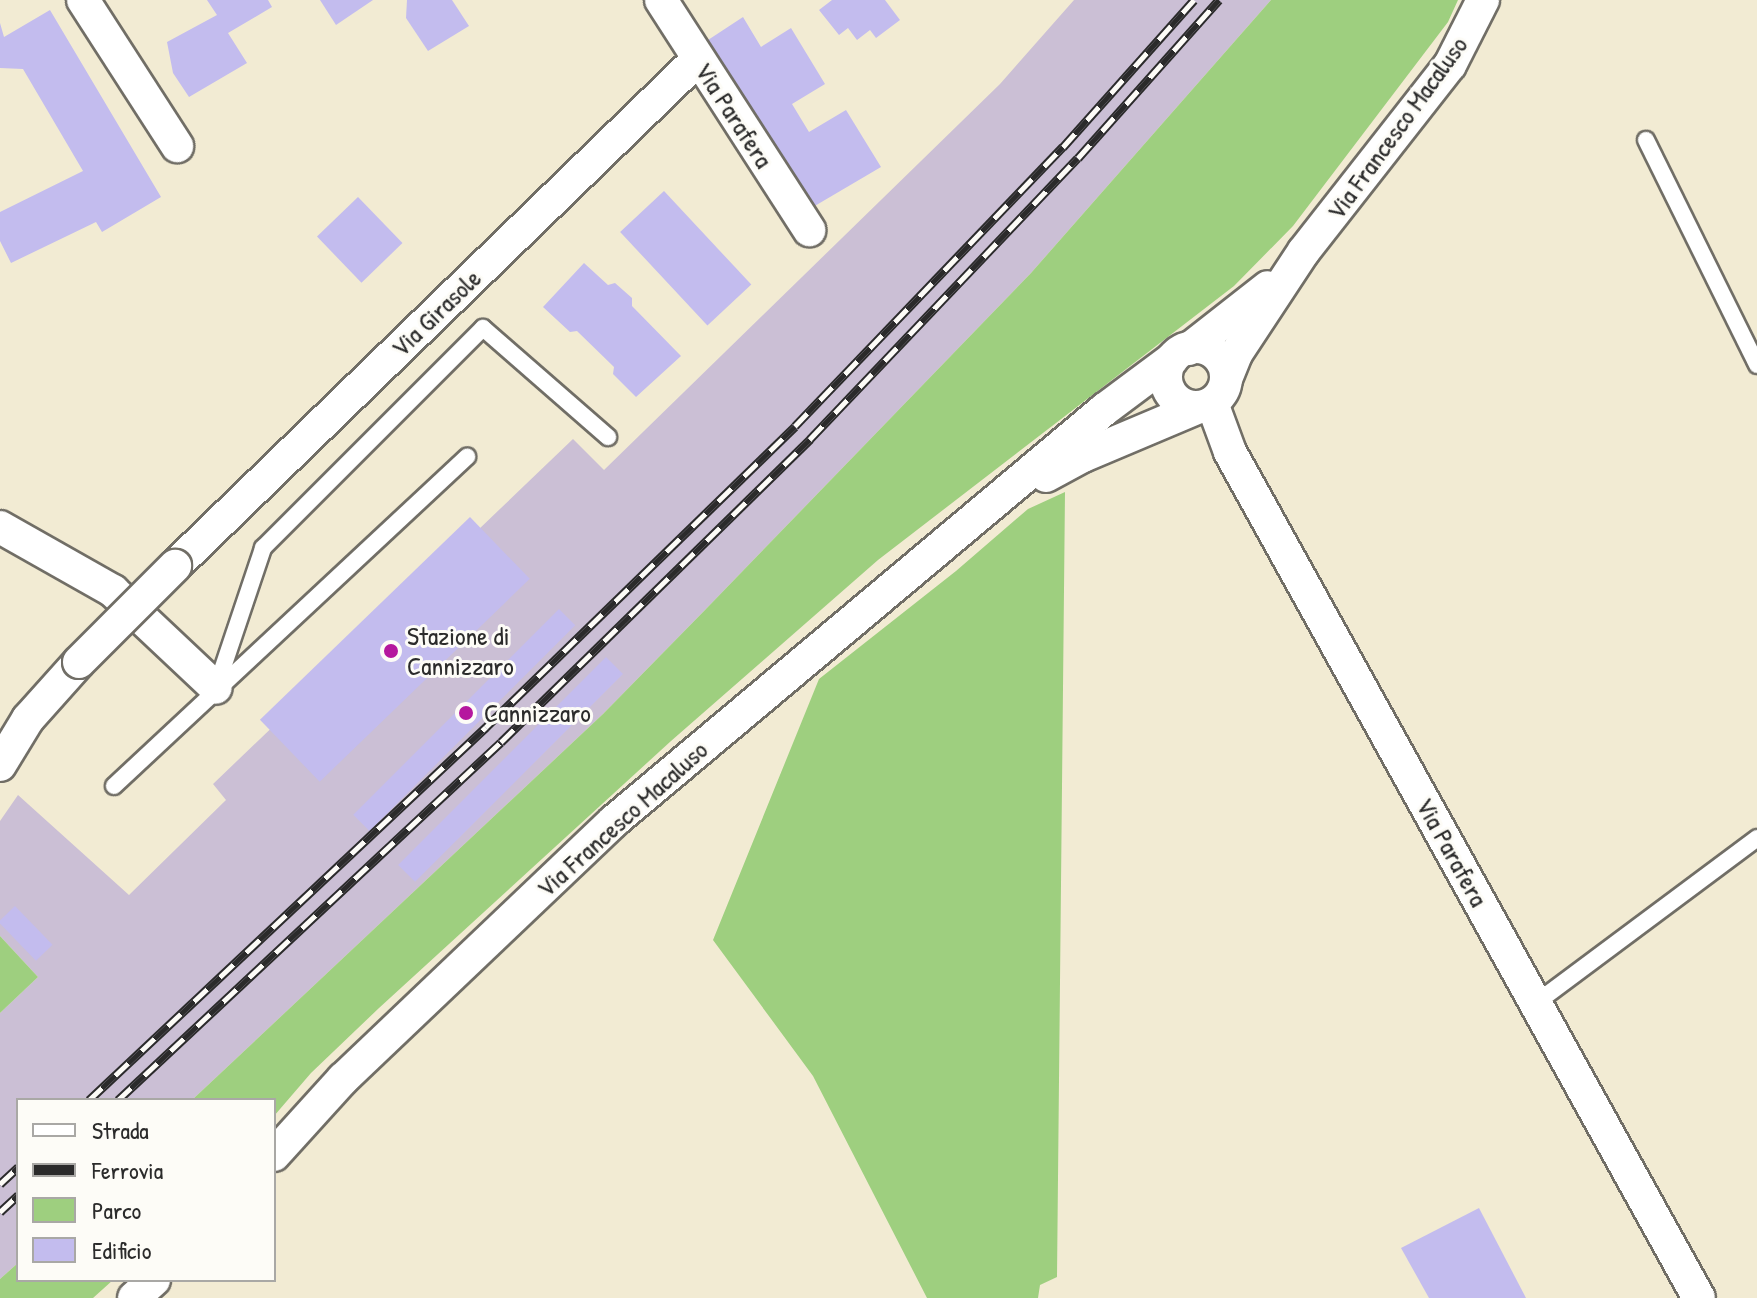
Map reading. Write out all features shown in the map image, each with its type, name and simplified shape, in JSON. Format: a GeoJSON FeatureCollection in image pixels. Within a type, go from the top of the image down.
{"type":"FeatureCollection","features":[{"type":"Feature","properties":{"kind":"street"},"geometry":{"type":"LineString","coordinates":[[83,0],[177,146]]}},
{"type":"Feature","properties":{"kind":"street","name":"Via Parafera"},"geometry":{"type":"LineString","coordinates":[[661,0],[809,230]]}},
{"type":"Feature","properties":{"kind":"street","name":"Via Francesco Macaluso"},"geometry":{"type":"LineString","coordinates":[[1304,251],[1450,65],[1483,0]]}},
{"type":"Feature","properties":{"kind":"street","name":"Via Girasole"},"geometry":{"type":"LineString","coordinates":[[0,765],[28,719],[79,662],[697,60]]}},
{"type":"Feature","properties":{"kind":"street"},"geometry":{"type":"LineString","coordinates":[[990,506],[1105,409],[1272,284],[1304,251]]}},
{"type":"Feature","properties":{"kind":"street"},"geometry":{"type":"LineString","coordinates":[[990,506],[1083,456],[1212,396],[1304,251]]}},
{"type":"Feature","properties":{"kind":"street"},"geometry":{"type":"LineString","coordinates":[[1203,349],[1215,354],[1224,366],[1212,396],[1179,402],[1170,392],[1166,378],[1181,354],[1203,349]]}},
{"type":"Feature","properties":{"kind":"street","name":"Via Parafera"},"geometry":{"type":"LineString","coordinates":[[1212,396],[1230,452],[1699,1298]]}},
{"type":"Feature","properties":{"kind":"street","name":"Via Francesco Macaluso"},"geometry":{"type":"LineString","coordinates":[[276,1153],[343,1079],[614,821],[990,506]]}},
{"type":"Feature","properties":{"kind":"street"},"geometry":{"type":"LineString","coordinates":[[0,527],[113,591],[216,688]]}},
{"type":"Feature","properties":{"kind":"street"},"geometry":{"type":"LineString","coordinates":[[134,1298],[152,1282]]}},
{"type":"Feature","properties":{"kind":"lane"},"geometry":{"type":"LineString","coordinates":[[1646,140],[1757,365]]}},
{"type":"Feature","properties":{"kind":"lane"},"geometry":{"type":"LineString","coordinates":[[216,688],[263,548],[483,328],[608,437]]}},
{"type":"Feature","properties":{"kind":"lane"},"geometry":{"type":"LineString","coordinates":[[114,786],[467,457]]}},
{"type":"Feature","properties":{"kind":"lane"},"geometry":{"type":"LineString","coordinates":[[1536,1003],[1757,838]]}},
{"type":"Feature","properties":{"kind":"shaded area"},"geometry":{"type":"Polygon","coordinates":[[[1074,0],[1271,0],[1031,273],[705,610],[603,714],[194,1098],[16,1098],[16,1265],[0,1279],[0,1013],[38,977],[0,936],[0,821],[18,795],[129,895],[226,800],[213,784],[573,439],[604,470],[1000,84],[1074,0]]]}},
{"type":"Feature","properties":{"kind":"green space"},"geometry":{"type":"Polygon","coordinates":[[[1271,0],[1458,0],[1448,22],[1293,226],[1234,286],[878,560],[671,741],[379,1008],[311,1073],[276,1114],[276,1098],[194,1098],[603,714],[1031,273],[1271,0]]]}},
{"type":"Feature","properties":{"kind":"green space"},"geometry":{"type":"Polygon","coordinates":[[[1065,492],[1057,1277],[1040,1285],[1038,1298],[927,1298],[813,1076],[713,940],[819,679],[956,571],[1028,509],[1065,492]]]}},
{"type":"Feature","properties":{"kind":"green space"},"geometry":{"type":"Polygon","coordinates":[[[0,936],[38,977],[0,1013],[0,936]]]}},
{"type":"Feature","properties":{"kind":"green space"},"geometry":{"type":"Polygon","coordinates":[[[16,1265],[16,1282],[111,1282],[93,1298],[0,1298],[0,1279],[16,1265]]]}},
{"type":"Feature","properties":{"kind":"building"},"geometry":{"type":"Polygon","coordinates":[[[207,0],[268,0],[272,7],[228,33],[247,63],[189,97],[173,73],[167,42],[217,15],[207,0]]]}},
{"type":"Feature","properties":{"kind":"building"},"geometry":{"type":"Polygon","coordinates":[[[320,0],[373,0],[336,25],[320,0]]]}},
{"type":"Feature","properties":{"kind":"building"},"geometry":{"type":"Polygon","coordinates":[[[407,0],[452,0],[469,26],[428,51],[406,18],[407,0]]]}},
{"type":"Feature","properties":{"kind":"building"},"geometry":{"type":"Polygon","coordinates":[[[832,0],[885,0],[900,20],[876,38],[870,30],[857,40],[848,28],[839,35],[819,10],[832,0]]]}},
{"type":"Feature","properties":{"kind":"building"},"geometry":{"type":"Polygon","coordinates":[[[50,10],[161,197],[102,232],[96,222],[11,263],[0,241],[0,212],[83,171],[23,69],[0,68],[0,23],[4,37],[50,10]]]}},
{"type":"Feature","properties":{"kind":"building"},"geometry":{"type":"Polygon","coordinates":[[[743,17],[761,47],[791,28],[825,84],[792,104],[809,132],[846,110],[881,167],[813,207],[708,40],[743,17]]]}},
{"type":"Feature","properties":{"kind":"building"},"geometry":{"type":"Polygon","coordinates":[[[664,191],[751,285],[707,326],[620,232],[664,191]]]}},
{"type":"Feature","properties":{"kind":"building"},"geometry":{"type":"Polygon","coordinates":[[[358,197],[402,243],[361,283],[317,237],[358,197]]]}},
{"type":"Feature","properties":{"kind":"building"},"geometry":{"type":"Polygon","coordinates":[[[584,263],[608,285],[615,283],[632,298],[632,306],[681,356],[636,397],[613,374],[614,367],[577,331],[570,332],[543,307],[584,263]]]}},
{"type":"Feature","properties":{"kind":"building","name":"Stazione di Cannizzaro"},"geometry":{"type":"Polygon","coordinates":[[[470,517],[530,579],[320,782],[260,720],[470,517]]]}},
{"type":"Feature","properties":{"kind":"building"},"geometry":{"type":"Polygon","coordinates":[[[559,609],[575,625],[369,831],[353,815],[559,609]]]}},
{"type":"Feature","properties":{"kind":"building"},"geometry":{"type":"Polygon","coordinates":[[[606,657],[623,674],[415,882],[398,865],[606,657]]]}},
{"type":"Feature","properties":{"kind":"building"},"geometry":{"type":"Polygon","coordinates":[[[15,906],[53,945],[36,961],[0,924],[15,906]]]}},
{"type":"Feature","properties":{"kind":"building"},"geometry":{"type":"Polygon","coordinates":[[[1479,1208],[1526,1298],[1429,1298],[1401,1248],[1479,1208]]]}},
{"type":"Feature","properties":{"kind":"railway"},"geometry":{"type":"LineString","coordinates":[[91,1098],[486,727],[795,426],[1063,147],[1194,0]]}},
{"type":"Feature","properties":{"kind":"railway"},"geometry":{"type":"LineString","coordinates":[[120,1098],[501,742],[810,439],[1078,158],[1219,0]]}},
{"type":"Feature","properties":{"kind":"railway"},"geometry":{"type":"LineString","coordinates":[[0,1184],[16,1169]]}},
{"type":"Feature","properties":{"kind":"railway"},"geometry":{"type":"LineString","coordinates":[[0,1212],[16,1197]]}},
{"type":"Feature","properties":{"kind":"place","name":"Stazione di Cannizzaro"},"geometry":{"type":"Point","coordinates":[391,651]}},
{"type":"Feature","properties":{"kind":"place","name":"Cannizzaro"},"geometry":{"type":"Point","coordinates":[466,713]}}]}
